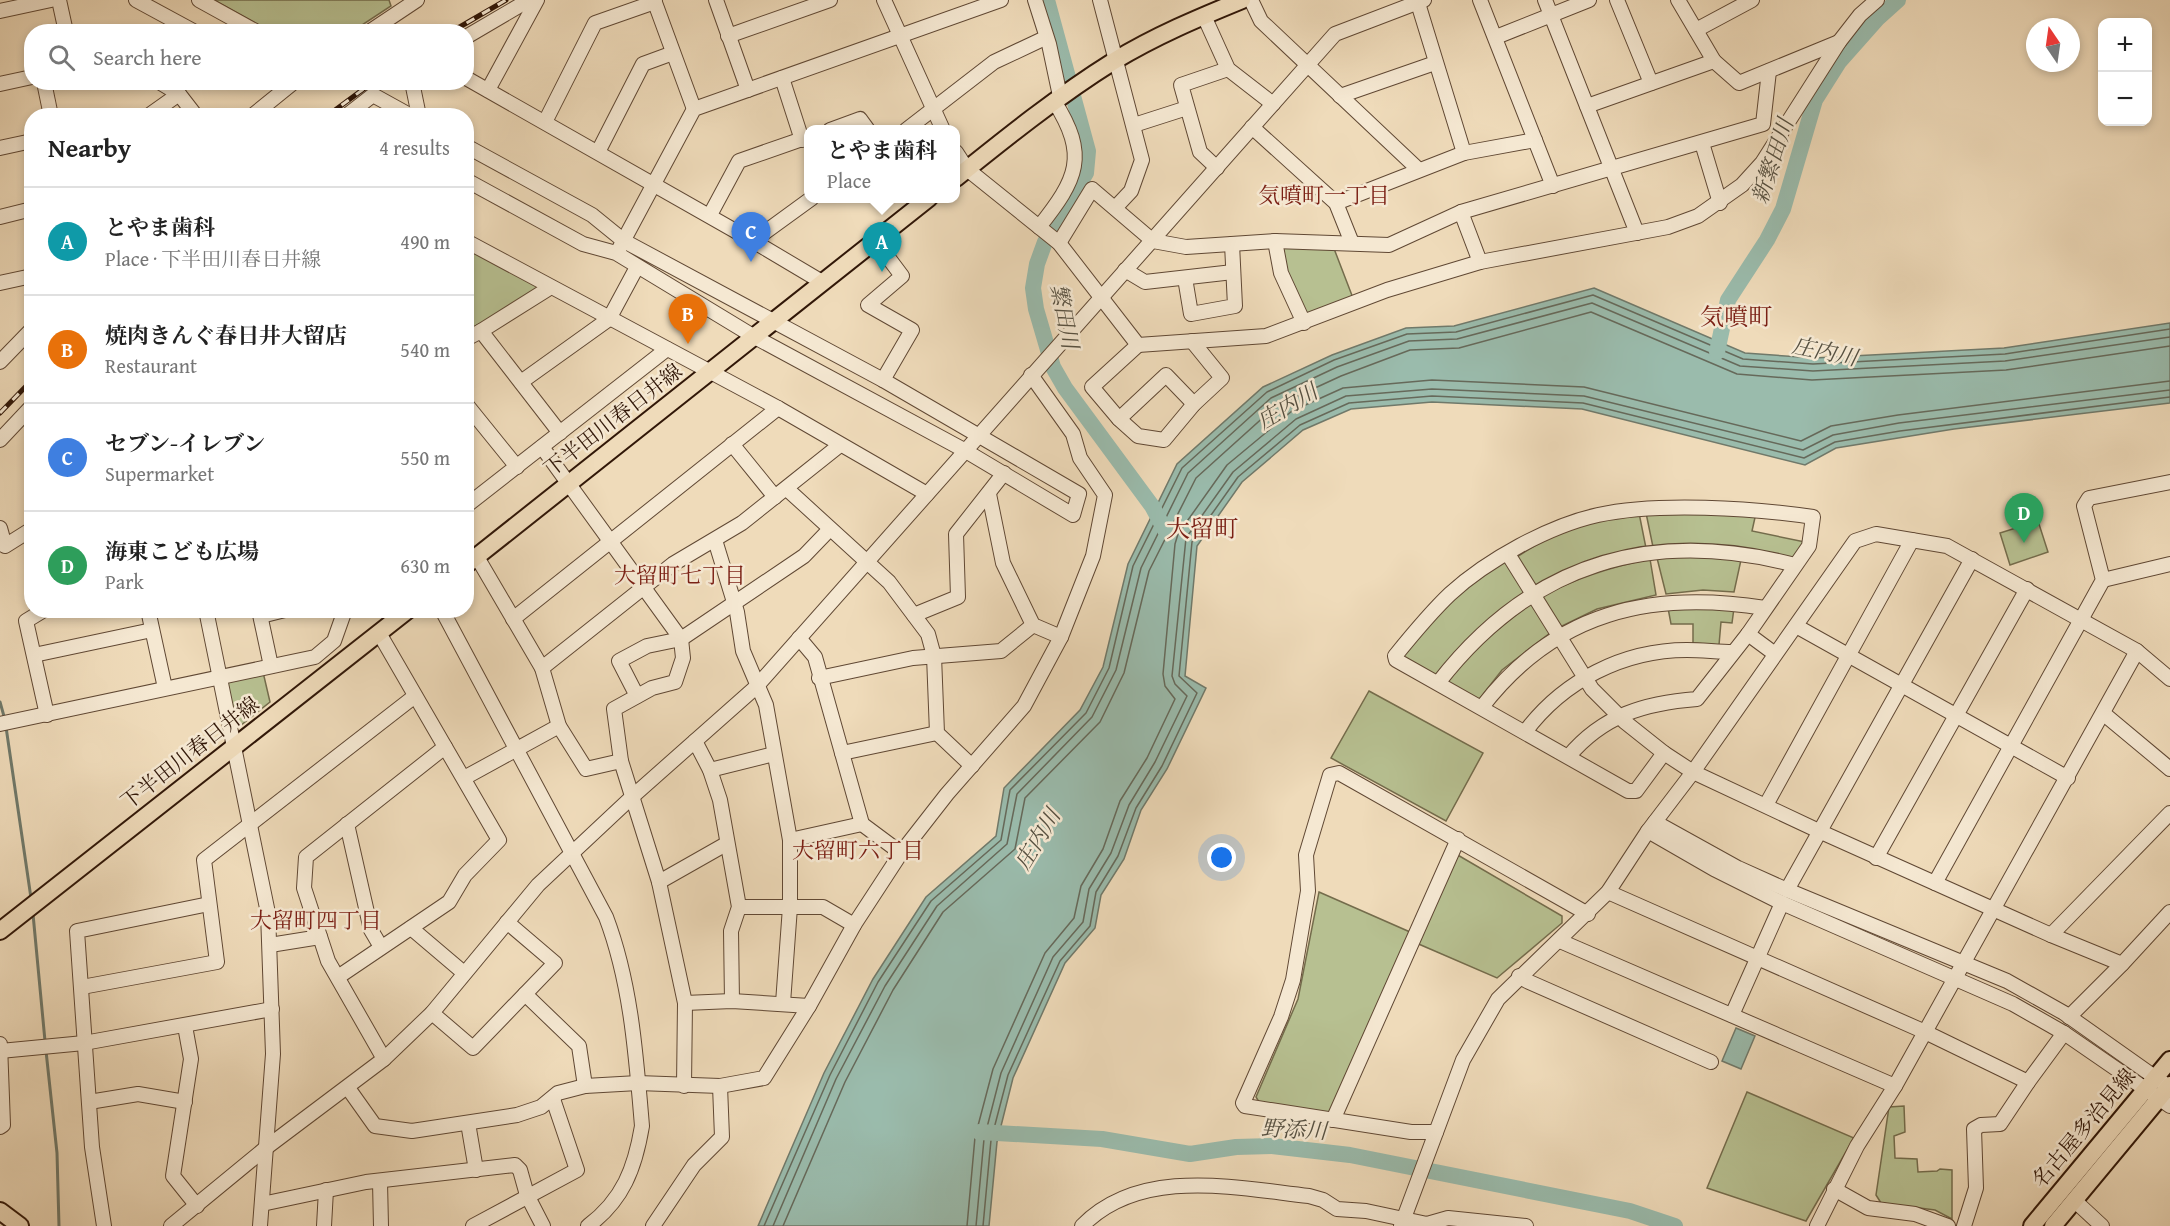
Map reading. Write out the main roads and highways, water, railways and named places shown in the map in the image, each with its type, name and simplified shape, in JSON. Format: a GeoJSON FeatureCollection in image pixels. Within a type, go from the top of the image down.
{"type":"FeatureCollection","features":[{"type":"Feature","properties":{"kind":"main road"},"geometry":{"type":"LineString","coordinates":[[961,173],[1058,98],[1116,60],[1204,16],[1242,0]]}},
{"type":"Feature","properties":{"kind":"main road","name":"下半田川春日井線"},"geometry":{"type":"LineString","coordinates":[[474,559],[923,203]]}},
{"type":"Feature","properties":{"kind":"main road","name":"下半田川春日井線"},"geometry":{"type":"LineString","coordinates":[[0,932],[398,618]]}},
{"type":"Feature","properties":{"kind":"main road","name":"名古屋多治見線"},"geometry":{"type":"LineString","coordinates":[[2053,1226],[2163,1090],[2170,1060]]}},
{"type":"Feature","properties":{"kind":"main road","name":"名古屋多治見線"},"geometry":{"type":"LineString","coordinates":[[2032,1226],[2163,1090]]}},
{"type":"Feature","properties":{"kind":"main road"},"geometry":{"type":"LineString","coordinates":[[1,1217],[20,1226]]}},
{"type":"Feature","properties":{"kind":"water","name":"庄内川"},"geometry":{"type":"Polygon","coordinates":[[[1594,288],[1745,353],[1814,358],[2004,348],[2170,323],[2170,403],[1954,429],[1836,448],[1805,465],[1582,409],[1432,402],[1351,409],[1303,430],[1242,482],[1197,546],[1185,676],[1206,688],[1167,769],[1141,810],[1124,859],[1101,895],[1095,928],[1065,963],[1013,1078],[997,1142],[989,1226],[758,1226],[824,1073],[873,979],[926,897],[996,836],[1004,788],[1080,710],[1103,667],[1128,564],[1177,464],[1263,387],[1332,355],[1406,328],[1454,326],[1594,288]]]}},
{"type":"Feature","properties":{"kind":"water"},"geometry":{"type":"Polygon","coordinates":[[[1736,1028],[1755,1036],[1741,1069],[1722,1061],[1736,1028]]]}},
{"type":"Feature","properties":{"kind":"waterway","name":"繁田川"},"geometry":{"type":"LineString","coordinates":[[1047,0],[1088,151],[1086,173],[1045,242],[1037,264],[1033,288],[1036,309],[1053,367],[1065,388],[1152,506],[1165,530]]}},
{"type":"Feature","properties":{"kind":"waterway","name":"新繁田川"},"geometry":{"type":"LineString","coordinates":[[1717,352],[1728,300],[1767,240],[1783,209],[1815,100],[1839,62],[1878,18],[1898,0]]}},
{"type":"Feature","properties":{"kind":"waterway"},"geometry":{"type":"LineString","coordinates":[[0,702],[5,720]]}},
{"type":"Feature","properties":{"kind":"waterway"},"geometry":{"type":"LineString","coordinates":[[6,727],[31,898]]}},
{"type":"Feature","properties":{"kind":"waterway"},"geometry":{"type":"LineString","coordinates":[[33,914],[45,1041]]}},
{"type":"Feature","properties":{"kind":"waterway"},"geometry":{"type":"LineString","coordinates":[[46,1051],[57,1153],[59,1226]]}},
{"type":"Feature","properties":{"kind":"waterway","name":"野添川"},"geometry":{"type":"LineString","coordinates":[[979,1132],[1102,1139],[1190,1154],[1236,1147],[1272,1146],[1350,1155],[1630,1211],[1675,1226]]}},
{"type":"Feature","properties":{"kind":"railway"},"geometry":{"type":"LineString","coordinates":[[465,24],[506,0]]}},
{"type":"Feature","properties":{"kind":"railway"},"geometry":{"type":"LineString","coordinates":[[338,108],[362,90]]}},
{"type":"Feature","properties":{"kind":"railway"},"geometry":{"type":"LineString","coordinates":[[0,413],[24,388]]}},
{"type":"Feature","properties":{"kind":"place","name":"セブン-イレブン"},"geometry":{"type":"Point","coordinates":[751,262]}},
{"type":"Feature","properties":{"kind":"place","name":"とやま歯科"},"geometry":{"type":"Point","coordinates":[882,272]}},
{"type":"Feature","properties":{"kind":"place","name":"焼肉きんぐ春日井大留店"},"geometry":{"type":"Point","coordinates":[688,344]}},
{"type":"Feature","properties":{"kind":"place","name":"海東こども広場"},"geometry":{"type":"Point","coordinates":[2024,543]}},
{"type":"Feature","properties":{"kind":"district","name":"気噴町一丁目"},"geometry":{"type":"Point","coordinates":[1324,195]}},
{"type":"Feature","properties":{"kind":"district","name":"気噴町"},"geometry":{"type":"Point","coordinates":[1736,317]}},
{"type":"Feature","properties":{"kind":"district","name":"大留町"},"geometry":{"type":"Point","coordinates":[1202,529]}},
{"type":"Feature","properties":{"kind":"district","name":"大留町七丁目"},"geometry":{"type":"Point","coordinates":[680,575]}},
{"type":"Feature","properties":{"kind":"district","name":"大留町六丁目"},"geometry":{"type":"Point","coordinates":[858,850]}},
{"type":"Feature","properties":{"kind":"district","name":"大留町四丁目"},"geometry":{"type":"Point","coordinates":[316,920]}}]}
